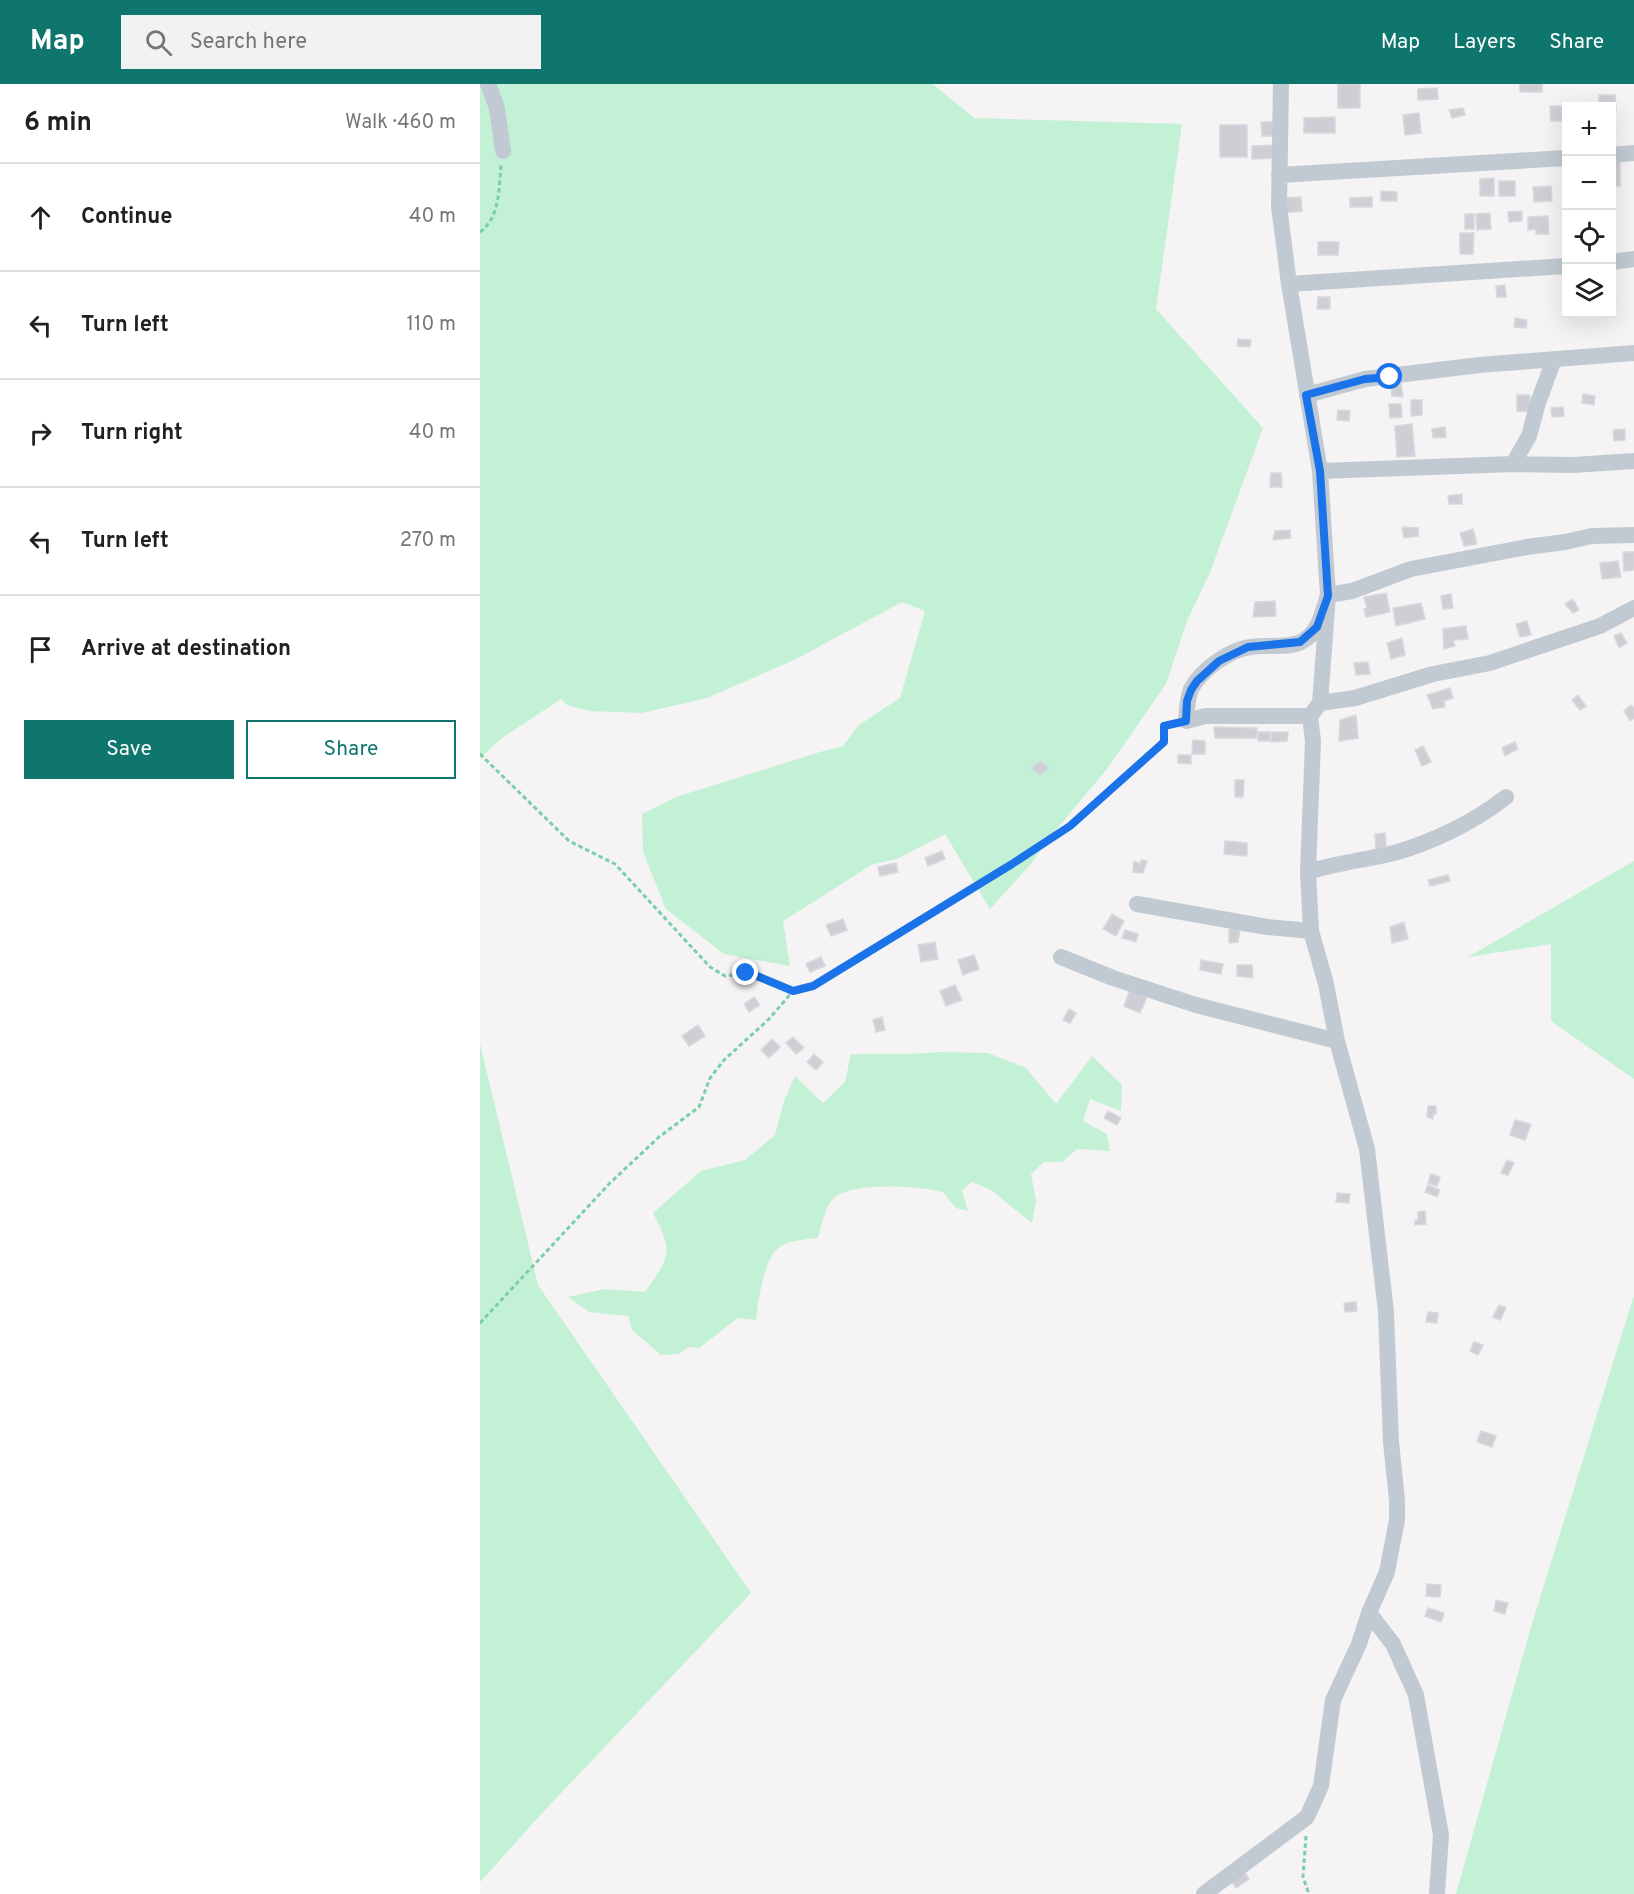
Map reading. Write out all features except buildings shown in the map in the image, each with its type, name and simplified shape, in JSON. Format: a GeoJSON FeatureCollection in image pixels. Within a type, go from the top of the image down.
{"type":"FeatureCollection","features":[{"type":"Feature","properties":{"kind":"street"},"geometry":{"type":"LineString","coordinates":[[488,84],[497,108],[503,151]]}},
{"type":"Feature","properties":{"kind":"street"},"geometry":{"type":"LineString","coordinates":[[1204,1894],[1307,1816],[1321,1786],[1333,1700],[1359,1644],[1369,1613],[1387,1572],[1396,1521],[1397,1500],[1391,1442],[1386,1312],[1367,1149],[1337,1041],[1326,984],[1311,931],[1308,872],[1313,741],[1328,596],[1320,471],[1306,395],[1279,206],[1281,84]]}},
{"type":"Feature","properties":{"kind":"street"},"geometry":{"type":"LineString","coordinates":[[1616,155],[1634,153]]}},
{"type":"Feature","properties":{"kind":"street"},"geometry":{"type":"LineString","coordinates":[[1279,175],[1562,158]]}},
{"type":"Feature","properties":{"kind":"street"},"geometry":{"type":"LineString","coordinates":[[1616,261],[1634,259]]}},
{"type":"Feature","properties":{"kind":"street"},"geometry":{"type":"LineString","coordinates":[[1289,284],[1562,266]]}},
{"type":"Feature","properties":{"kind":"street"},"geometry":{"type":"LineString","coordinates":[[1306,395],[1365,379],[1479,365],[1634,353]]}},
{"type":"Feature","properties":{"kind":"street"},"geometry":{"type":"LineString","coordinates":[[1513,464],[1529,436],[1554,359]]}},
{"type":"Feature","properties":{"kind":"street"},"geometry":{"type":"LineString","coordinates":[[1320,471],[1513,464],[1573,465],[1634,460]]}},
{"type":"Feature","properties":{"kind":"street"},"geometry":{"type":"LineString","coordinates":[[1328,596],[1352,591],[1411,569],[1583,537],[1607,534],[1634,535]]}},
{"type":"Feature","properties":{"kind":"street"},"geometry":{"type":"LineString","coordinates":[[1328,596],[1317,627],[1300,642],[1248,647],[1219,661],[1206,672],[1191,690],[1187,701],[1186,721],[1206,716],[1315,710],[1433,674],[1490,663],[1600,626],[1634,608]]}},
{"type":"Feature","properties":{"kind":"street"},"geometry":{"type":"LineString","coordinates":[[1308,872],[1396,852],[1450,832],[1506,797]]}},
{"type":"Feature","properties":{"kind":"street"},"geometry":{"type":"LineString","coordinates":[[1137,904],[1267,927],[1311,931]]}},
{"type":"Feature","properties":{"kind":"street"},"geometry":{"type":"LineString","coordinates":[[1061,957],[1113,978],[1196,1005],[1337,1041]]}},
{"type":"Feature","properties":{"kind":"street"},"geometry":{"type":"LineString","coordinates":[[1369,1613],[1393,1644],[1416,1695],[1439,1815],[1441,1835],[1437,1894]]}},
{"type":"Feature","properties":{"kind":"path"},"geometry":{"type":"LineString","coordinates":[[480,232],[489,226],[498,201],[503,151]]}},
{"type":"Feature","properties":{"kind":"path"},"geometry":{"type":"LineString","coordinates":[[480,1323],[610,1183],[659,1137],[699,1107],[710,1078],[724,1060],[769,1018],[793,991],[813,986],[1070,826],[1164,742],[1164,726],[1186,721]]}},
{"type":"Feature","properties":{"kind":"path"},"geometry":{"type":"LineString","coordinates":[[480,754],[569,841],[615,864],[710,967],[725,976],[746,973],[793,991]]}},
{"type":"Feature","properties":{"kind":"path"},"geometry":{"type":"LineString","coordinates":[[1307,1816],[1303,1877],[1309,1894]]}},
{"type":"Feature","properties":{"kind":"green space"},"geometry":{"type":"Polygon","coordinates":[[[480,84],[933,84],[974,118],[1182,124],[1156,309],[1263,428],[1211,570],[1187,621],[1166,684],[1107,769],[1050,837],[1031,864],[990,909],[945,834],[897,859],[873,864],[783,921],[790,966],[724,954],[666,909],[643,852],[642,814],[676,797],[843,746],[859,725],[900,698],[925,611],[902,602],[796,659],[707,698],[642,713],[590,711],[567,705],[561,699],[502,738],[480,758],[480,84]]]}},
{"type":"Feature","properties":{"kind":"green space"},"geometry":{"type":"Polygon","coordinates":[[[1634,861],[1634,1079],[1551,1021],[1551,944],[1468,957],[1634,861]]]}},
{"type":"Feature","properties":{"kind":"green space"},"geometry":{"type":"Polygon","coordinates":[[[480,1044],[538,1285],[751,1593],[543,1812],[480,1882],[480,1044]]]}},
{"type":"Feature","properties":{"kind":"green space"},"geometry":{"type":"Polygon","coordinates":[[[988,1053],[1026,1068],[1056,1104],[1092,1056],[1122,1085],[1121,1111],[1090,1099],[1083,1121],[1107,1134],[1110,1151],[1077,1149],[1062,1162],[1044,1162],[1031,1174],[1036,1201],[1032,1223],[991,1190],[972,1182],[962,1190],[968,1211],[956,1208],[943,1192],[933,1190],[886,1186],[854,1189],[841,1193],[827,1207],[818,1238],[790,1242],[775,1251],[766,1269],[756,1320],[738,1318],[699,1348],[689,1347],[678,1354],[661,1355],[632,1330],[628,1316],[589,1312],[568,1297],[605,1289],[645,1292],[660,1270],[666,1254],[664,1237],[653,1213],[701,1171],[745,1160],[775,1135],[784,1101],[795,1076],[823,1103],[845,1082],[851,1054],[988,1053]]]}},
{"type":"Feature","properties":{"kind":"green space"},"geometry":{"type":"Polygon","coordinates":[[[1634,1295],[1634,1894],[1456,1894],[1531,1627],[1634,1295]]]}},
{"type":"Feature","properties":{"kind":"route"},"geometry":{"type":"LineString","coordinates":[[746,973],[793,991],[813,986],[1070,826],[1164,742],[1164,726],[1186,721],[1187,701],[1191,690],[1197,681],[1219,661],[1248,647],[1292,644],[1308,636],[1317,627],[1328,596],[1320,471],[1306,395],[1365,379],[1390,377]]}}]}
